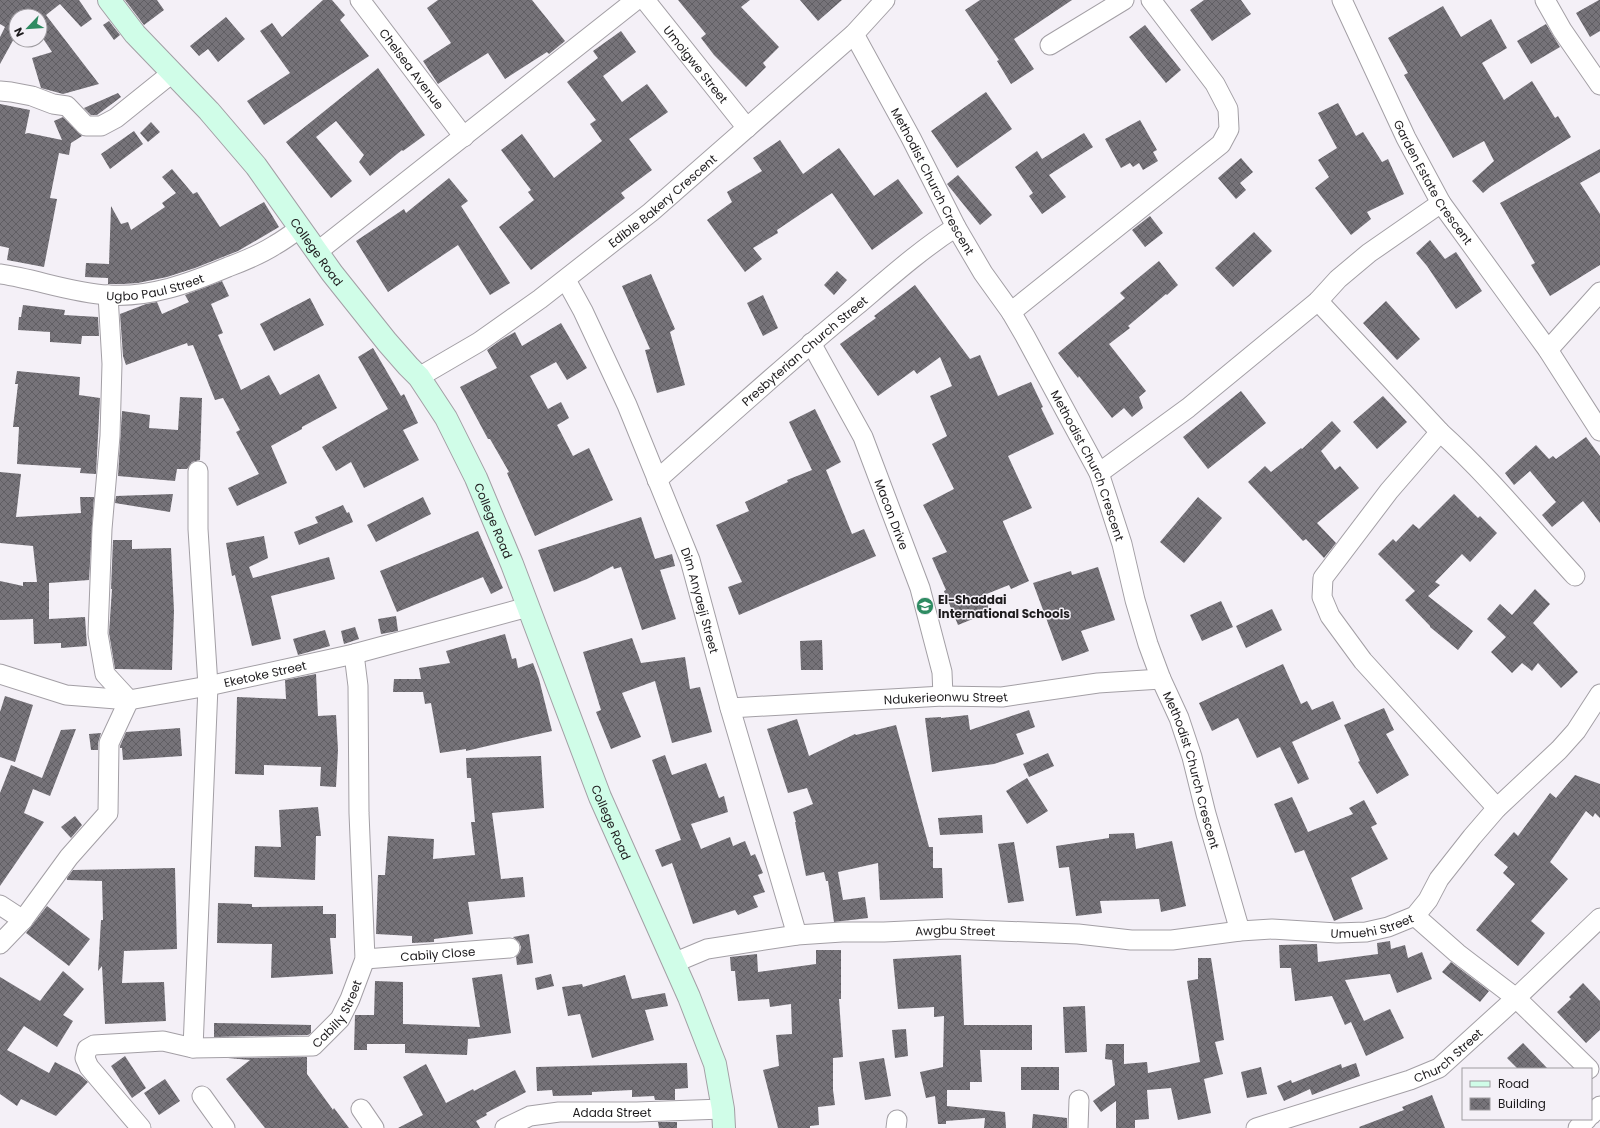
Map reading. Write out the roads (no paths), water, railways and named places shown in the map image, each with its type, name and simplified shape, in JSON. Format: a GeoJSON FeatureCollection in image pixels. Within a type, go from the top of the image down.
{"type":"FeatureCollection","features":[{"type":"Feature","properties":{"kind":"main road","name":"College Road"},"geometry":{"type":"LineString","coordinates":[[109,0],[131,30],[209,111],[256,166],[332,273],[367,318],[419,377],[446,418],[476,478],[528,607],[600,797],[689,997],[715,1064],[724,1118]]}},
{"type":"Feature","properties":{"kind":"street","name":"Chelsea Avenue"},"geometry":{"type":"LineString","coordinates":[[360,0],[464,137]]}},
{"type":"Feature","properties":{"kind":"street"},"geometry":{"type":"LineString","coordinates":[[317,252],[636,0]]}},
{"type":"Feature","properties":{"kind":"street","name":"Umoigwe Street"},"geometry":{"type":"LineString","coordinates":[[645,0],[747,128]]}},
{"type":"Feature","properties":{"kind":"street","name":"Edible Bakery Crescent"},"geometry":{"type":"LineString","coordinates":[[419,377],[478,342],[566,280],[651,212],[854,34],[885,0]]}},
{"type":"Feature","properties":{"kind":"street"},"geometry":{"type":"LineString","coordinates":[[1050,45],[1124,0]]}},
{"type":"Feature","properties":{"kind":"street"},"geometry":{"type":"LineString","coordinates":[[1011,312],[1221,144],[1229,129],[1228,109],[1215,84],[1151,0]]}},
{"type":"Feature","properties":{"kind":"street","name":"Garden Estate Crescent"},"geometry":{"type":"LineString","coordinates":[[1342,0],[1406,138],[1441,203],[1548,350]]}},
{"type":"Feature","properties":{"kind":"street"},"geometry":{"type":"LineString","coordinates":[[1545,0],[1562,30],[1600,85]]}},
{"type":"Feature","properties":{"kind":"street","name":"Methodist Church Crescent"},"geometry":{"type":"LineString","coordinates":[[854,34],[911,138],[956,227],[983,273],[1011,312],[1025,336],[1099,474],[1122,544],[1135,600],[1148,644],[1161,679],[1179,718],[1192,757],[1208,820],[1240,931]]}},
{"type":"Feature","properties":{"kind":"street"},"geometry":{"type":"LineString","coordinates":[[0,92],[11,92],[32,96],[52,104],[67,106],[86,126],[101,126],[122,114],[172,73]]}},
{"type":"Feature","properties":{"kind":"street"},"geometry":{"type":"LineString","coordinates":[[1099,474],[1188,408],[1318,301],[1338,279],[1369,253],[1441,203]]}},
{"type":"Feature","properties":{"kind":"street","name":"Presbyterian Church Street"},"geometry":{"type":"LineString","coordinates":[[657,480],[811,342],[899,269],[956,227]]}},
{"type":"Feature","properties":{"kind":"street","name":"Ugbo Paul Street"},"geometry":{"type":"LineString","coordinates":[[0,274],[36,280],[69,290],[108,295],[132,295],[162,290],[191,282],[241,262],[274,246],[300,228]]}},
{"type":"Feature","properties":{"kind":"street","name":"Dim Anyaeji Street"},"geometry":{"type":"LineString","coordinates":[[566,280],[583,311],[627,405],[690,560],[730,708],[797,935]]}},
{"type":"Feature","properties":{"kind":"street"},"geometry":{"type":"LineString","coordinates":[[1600,292],[1548,350],[1600,431]]}},
{"type":"Feature","properties":{"kind":"street"},"geometry":{"type":"LineString","coordinates":[[0,944],[23,920],[69,857],[108,813],[109,742],[129,700],[105,674],[98,634],[102,529],[110,436],[112,364],[108,295]]}},
{"type":"Feature","properties":{"kind":"street"},"geometry":{"type":"LineString","coordinates":[[1318,301],[1440,432],[1462,452],[1504,496],[1575,576]]}},
{"type":"Feature","properties":{"kind":"street","name":"Macon Drive"},"geometry":{"type":"LineString","coordinates":[[811,342],[863,437],[912,566],[920,588],[942,672],[943,696]]}},
{"type":"Feature","properties":{"kind":"street"},"geometry":{"type":"LineString","coordinates":[[1440,432],[1389,491],[1323,578],[1322,597],[1330,616],[1363,661],[1496,808]]}},
{"type":"Feature","properties":{"kind":"street"},"geometry":{"type":"LineString","coordinates":[[193,1048],[208,686],[198,529],[198,471]]}},
{"type":"Feature","properties":{"kind":"street","name":"Eketoke Street"},"geometry":{"type":"LineString","coordinates":[[0,674],[66,695],[129,700],[208,686],[354,654],[528,607]]}},
{"type":"Feature","properties":{"kind":"street","name":"Cabilly Street"},"geometry":{"type":"LineString","coordinates":[[141,1128],[90,1066],[85,1058],[87,1049],[94,1045],[163,1041],[193,1048],[313,1046],[340,1019],[350,999],[365,959],[359,813],[358,686],[354,654]]}},
{"type":"Feature","properties":{"kind":"street","name":"Ndukerieonwu Street"},"geometry":{"type":"LineString","coordinates":[[730,708],[943,696],[1002,696],[1098,683],[1161,679]]}},
{"type":"Feature","properties":{"kind":"street","name":"Umuehi Street"},"geometry":{"type":"LineString","coordinates":[[1240,931],[1272,929],[1337,933],[1366,932],[1388,927],[1415,916],[1428,900],[1439,879],[1496,808],[1559,750],[1576,731],[1600,694]]}},
{"type":"Feature","properties":{"kind":"street"},"geometry":{"type":"LineString","coordinates":[[0,905],[23,920]]}},
{"type":"Feature","properties":{"kind":"street"},"geometry":{"type":"LineString","coordinates":[[1415,916],[1457,953],[1516,998],[1588,1068]]}},
{"type":"Feature","properties":{"kind":"street","name":"Church Street"},"geometry":{"type":"LineString","coordinates":[[1256,1128],[1410,1080],[1439,1068],[1516,998],[1600,918]]}},
{"type":"Feature","properties":{"kind":"street","name":"Awgbu Street"},"geometry":{"type":"LineString","coordinates":[[676,966],[683,959],[707,949],[797,935],[948,929],[1078,934],[1131,940],[1172,940],[1240,931]]}},
{"type":"Feature","properties":{"kind":"street","name":"Cabily Close"},"geometry":{"type":"LineString","coordinates":[[365,959],[510,948]]}},
{"type":"Feature","properties":{"kind":"street"},"geometry":{"type":"LineString","coordinates":[[1592,1072],[1600,1080]]}},
{"type":"Feature","properties":{"kind":"street"},"geometry":{"type":"LineString","coordinates":[[202,1096],[225,1128]]}},
{"type":"Feature","properties":{"kind":"street"},"geometry":{"type":"LineString","coordinates":[[1078,1128],[1079,1100]]}},
{"type":"Feature","properties":{"kind":"street"},"geometry":{"type":"LineString","coordinates":[[1592,1114],[1600,1106]]}},
{"type":"Feature","properties":{"kind":"street"},"geometry":{"type":"LineString","coordinates":[[361,1109],[374,1128]]}},
{"type":"Feature","properties":{"kind":"street","name":"Adada Street"},"geometry":{"type":"LineString","coordinates":[[505,1128],[530,1116],[559,1112],[637,1112],[724,1118]]}},
{"type":"Feature","properties":{"kind":"street"},"geometry":{"type":"LineString","coordinates":[[1578,1128],[1586,1120]]}},
{"type":"Feature","properties":{"kind":"place","name":"El-Shaddai International Schools"},"geometry":{"type":"Point","coordinates":[925,606]}}]}
